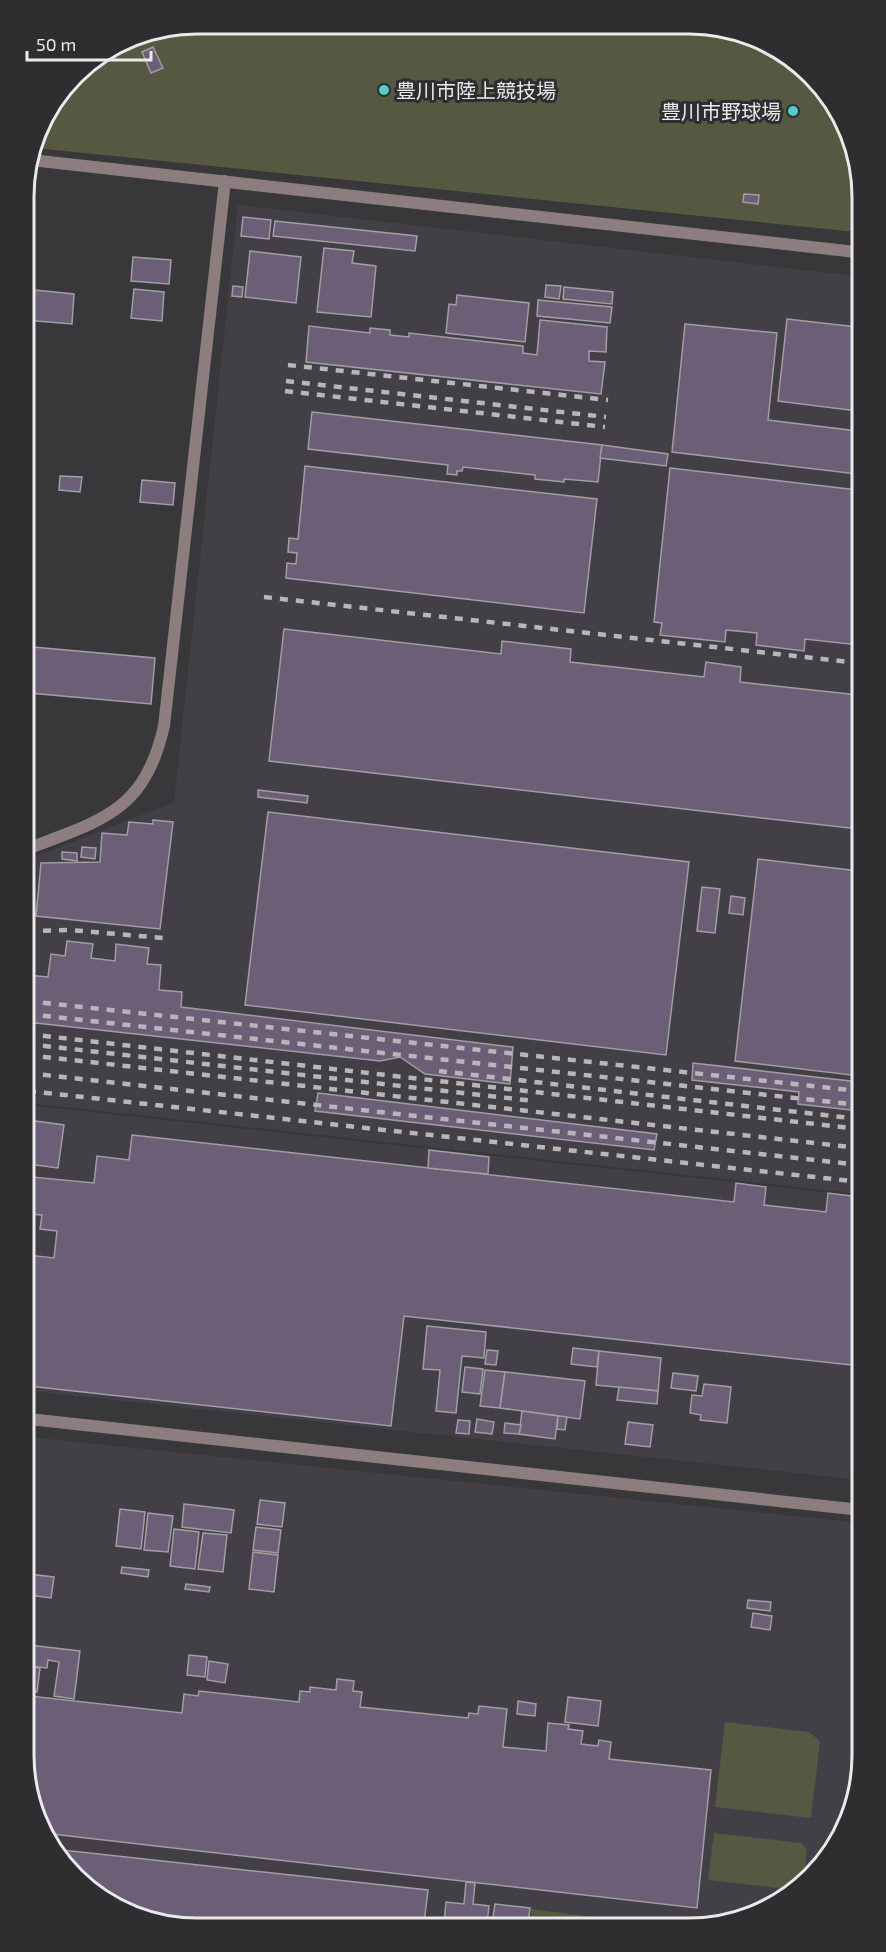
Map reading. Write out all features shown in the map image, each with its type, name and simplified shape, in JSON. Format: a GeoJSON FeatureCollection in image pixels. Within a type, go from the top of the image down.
{"type":"FeatureCollection","features":[{"type":"Feature","properties":{"kind":"street"},"geometry":{"type":"LineString","coordinates":[[39,161],[852,252]]}},
{"type":"Feature","properties":{"kind":"street"},"geometry":{"type":"LineString","coordinates":[[35,846],[101,820],[116,811],[141,786],[157,756],[164,726],[225,181]]}},
{"type":"Feature","properties":{"kind":"street"},"geometry":{"type":"LineString","coordinates":[[34,1420],[851,1509]]}},
{"type":"Feature","properties":{"kind":"shaded area"},"geometry":{"type":"Polygon","coordinates":[[[238,205],[852,276],[851,1193],[34,1104],[35,857],[174,802],[238,205]]]}},
{"type":"Feature","properties":{"kind":"shaded area"},"geometry":{"type":"Polygon","coordinates":[[[34,1106],[851,1195],[851,1479],[34,1392],[34,1106]]]}},
{"type":"Feature","properties":{"kind":"shaded area"},"geometry":{"type":"Polygon","coordinates":[[[34,1438],[851,1522],[851,1765],[843,1807],[830,1836],[818,1854],[796,1877],[760,1901],[730,1912],[688,1918],[198,1918],[166,1914],[126,1901],[90,1877],[68,1854],[56,1836],[40,1796],[34,1754],[34,1438]]]}},
{"type":"Feature","properties":{"kind":"green space"},"geometry":{"type":"Polygon","coordinates":[[[688,34],[709,36],[741,43],[760,51],[796,75],[818,98],[830,116],[846,156],[852,198],[852,232],[42,149],[56,116],[82,82],[116,56],[135,47],[166,38],[187,35],[688,34]]]}},
{"type":"Feature","properties":{"kind":"green space"},"geometry":{"type":"Polygon","coordinates":[[[725,1722],[809,1732],[820,1741],[811,1818],[715,1807],[725,1722]]]}},
{"type":"Feature","properties":{"kind":"green space"},"geometry":{"type":"Polygon","coordinates":[[[714,1833],[801,1843],[807,1849],[805,1868],[781,1888],[708,1880],[714,1833]]]}},
{"type":"Feature","properties":{"kind":"green space"},"geometry":{"type":"Polygon","coordinates":[[[531,1909],[602,1918],[530,1918],[531,1909]]]}},
{"type":"Feature","properties":{"kind":"building"},"geometry":{"type":"Polygon","coordinates":[[[153,47],[163,68],[151,73],[142,52],[153,47]]]}},
{"type":"Feature","properties":{"kind":"building"},"geometry":{"type":"Polygon","coordinates":[[[744,194],[759,195],[758,204],[743,202],[744,194]]]}},
{"type":"Feature","properties":{"kind":"building"},"geometry":{"type":"Polygon","coordinates":[[[243,217],[271,220],[269,239],[241,236],[243,217]]]}},
{"type":"Feature","properties":{"kind":"building"},"geometry":{"type":"Polygon","coordinates":[[[275,221],[417,236],[415,251],[273,236],[275,221]]]}},
{"type":"Feature","properties":{"kind":"building"},"geometry":{"type":"Polygon","coordinates":[[[324,248],[354,251],[352,263],[376,266],[371,317],[317,312],[324,248]]]}},
{"type":"Feature","properties":{"kind":"building"},"geometry":{"type":"Polygon","coordinates":[[[250,251],[301,257],[296,303],[245,297],[250,251]]]}},
{"type":"Feature","properties":{"kind":"building"},"geometry":{"type":"Polygon","coordinates":[[[133,257],[171,260],[169,284],[131,281],[133,257]]]}},
{"type":"Feature","properties":{"kind":"building"},"geometry":{"type":"Polygon","coordinates":[[[546,285],[561,286],[559,299],[545,297],[546,285]]]}},
{"type":"Feature","properties":{"kind":"building"},"geometry":{"type":"Polygon","coordinates":[[[233,286],[243,287],[242,297],[232,296],[233,286]]]}},
{"type":"Feature","properties":{"kind":"building"},"geometry":{"type":"Polygon","coordinates":[[[564,287],[613,292],[612,304],[563,299],[564,287]]]}},
{"type":"Feature","properties":{"kind":"building"},"geometry":{"type":"Polygon","coordinates":[[[134,289],[164,292],[162,321],[131,318],[134,289]]]}},
{"type":"Feature","properties":{"kind":"building"},"geometry":{"type":"Polygon","coordinates":[[[35,290],[74,294],[72,324],[35,321],[35,290]]]}},
{"type":"Feature","properties":{"kind":"building"},"geometry":{"type":"Polygon","coordinates":[[[457,295],[529,303],[525,342],[446,333],[449,304],[456,305],[457,295]]]}},
{"type":"Feature","properties":{"kind":"building"},"geometry":{"type":"Polygon","coordinates":[[[538,300],[612,307],[610,323],[537,316],[538,300]]]}},
{"type":"Feature","properties":{"kind":"building"},"geometry":{"type":"Polygon","coordinates":[[[787,319],[852,326],[852,410],[778,401],[787,319]]]}},
{"type":"Feature","properties":{"kind":"building"},"geometry":{"type":"Polygon","coordinates":[[[540,320],[607,327],[606,352],[589,351],[589,361],[605,362],[601,394],[306,362],[309,326],[370,333],[370,328],[390,330],[390,335],[409,337],[409,333],[523,346],[523,353],[537,355],[540,320]]]}},
{"type":"Feature","properties":{"kind":"building"},"geometry":{"type":"Polygon","coordinates":[[[685,324],[777,333],[768,420],[852,430],[852,473],[672,452],[685,324]]]}},
{"type":"Feature","properties":{"kind":"building"},"geometry":{"type":"Polygon","coordinates":[[[312,412],[602,445],[598,482],[535,479],[535,475],[463,467],[462,471],[457,471],[457,475],[447,474],[448,465],[308,449],[312,412]]]}},
{"type":"Feature","properties":{"kind":"building"},"geometry":{"type":"Polygon","coordinates":[[[602,445],[668,454],[666,466],[600,458],[602,445]]]}},
{"type":"Feature","properties":{"kind":"building"},"geometry":{"type":"Polygon","coordinates":[[[305,466],[597,499],[584,613],[286,578],[287,563],[296,564],[297,553],[288,552],[289,538],[298,539],[305,466]]]}},
{"type":"Feature","properties":{"kind":"building"},"geometry":{"type":"Polygon","coordinates":[[[670,468],[852,489],[852,644],[805,639],[804,651],[756,645],[757,633],[726,630],[725,642],[660,635],[662,623],[654,622],[670,468]]]}},
{"type":"Feature","properties":{"kind":"building"},"geometry":{"type":"Polygon","coordinates":[[[60,476],[82,477],[80,492],[59,490],[60,476]]]}},
{"type":"Feature","properties":{"kind":"building"},"geometry":{"type":"Polygon","coordinates":[[[142,480],[175,483],[173,505],[140,502],[142,480]]]}},
{"type":"Feature","properties":{"kind":"building"},"geometry":{"type":"Polygon","coordinates":[[[284,629],[501,654],[502,641],[571,649],[570,662],[704,677],[706,662],[741,667],[740,682],[852,694],[852,828],[269,761],[284,629]]]}},
{"type":"Feature","properties":{"kind":"building"},"geometry":{"type":"Polygon","coordinates":[[[35,647],[155,658],[151,704],[35,694],[35,647]]]}},
{"type":"Feature","properties":{"kind":"building"},"geometry":{"type":"Polygon","coordinates":[[[258,790],[308,796],[307,803],[258,797],[258,790]]]}},
{"type":"Feature","properties":{"kind":"building"},"geometry":{"type":"Polygon","coordinates":[[[268,812],[689,862],[666,1055],[245,1005],[268,812]]]}},
{"type":"Feature","properties":{"kind":"building"},"geometry":{"type":"Polygon","coordinates":[[[153,820],[173,822],[160,929],[36,916],[41,863],[100,862],[102,833],[127,835],[129,822],[153,824],[153,820]]]}},
{"type":"Feature","properties":{"kind":"building"},"geometry":{"type":"Polygon","coordinates":[[[82,847],[96,848],[95,859],[81,857],[82,847]]]}},
{"type":"Feature","properties":{"kind":"building"},"geometry":{"type":"Polygon","coordinates":[[[62,852],[77,853],[77,861],[62,859],[62,852]]]}},
{"type":"Feature","properties":{"kind":"building"},"geometry":{"type":"Polygon","coordinates":[[[758,859],[852,870],[851,1075],[735,1061],[758,859]]]}},
{"type":"Feature","properties":{"kind":"building"},"geometry":{"type":"Polygon","coordinates":[[[702,887],[720,889],[715,933],[697,931],[702,887]]]}},
{"type":"Feature","properties":{"kind":"building"},"geometry":{"type":"Polygon","coordinates":[[[731,896],[745,898],[743,915],[729,913],[731,896]]]}},
{"type":"Feature","properties":{"kind":"building"},"geometry":{"type":"Polygon","coordinates":[[[67,941],[93,944],[91,958],[115,961],[116,944],[149,948],[147,964],[161,965],[159,990],[182,992],[181,1007],[513,1047],[510,1084],[425,1074],[400,1057],[380,1061],[34,1023],[34,976],[48,977],[51,954],[65,956],[67,941]]]}},
{"type":"Feature","properties":{"kind":"building"},"geometry":{"type":"Polygon","coordinates":[[[693,1063],[851,1081],[851,1110],[798,1104],[799,1092],[692,1080],[693,1063]]]}},
{"type":"Feature","properties":{"kind":"building"},"geometry":{"type":"Polygon","coordinates":[[[318,1093],[657,1134],[654,1150],[315,1111],[318,1093]]]}},
{"type":"Feature","properties":{"kind":"building"},"geometry":{"type":"Polygon","coordinates":[[[34,1121],[64,1125],[58,1168],[34,1165],[34,1121]]]}},
{"type":"Feature","properties":{"kind":"building"},"geometry":{"type":"Polygon","coordinates":[[[132,1135],[734,1202],[736,1183],[766,1187],[764,1205],[826,1212],[828,1193],[851,1196],[851,1365],[404,1316],[391,1426],[34,1387],[34,1256],[54,1258],[57,1231],[40,1229],[42,1215],[34,1214],[34,1177],[94,1183],[97,1156],[129,1160],[132,1135]]]}},
{"type":"Feature","properties":{"kind":"building"},"geometry":{"type":"Polygon","coordinates":[[[429,1150],[489,1157],[488,1174],[428,1168],[429,1150]]]}},
{"type":"Feature","properties":{"kind":"building"},"geometry":{"type":"Polygon","coordinates":[[[427,1326],[486,1332],[484,1358],[462,1356],[456,1413],[436,1411],[440,1370],[423,1369],[427,1326]]]}},
{"type":"Feature","properties":{"kind":"building"},"geometry":{"type":"Polygon","coordinates":[[[573,1348],[599,1351],[597,1367],[571,1364],[573,1348]]]}},
{"type":"Feature","properties":{"kind":"building"},"geometry":{"type":"Polygon","coordinates":[[[487,1350],[498,1351],[496,1365],[485,1364],[487,1350]]]}},
{"type":"Feature","properties":{"kind":"building"},"geometry":{"type":"Polygon","coordinates":[[[599,1351],[661,1358],[658,1391],[596,1385],[599,1351]]]}},
{"type":"Feature","properties":{"kind":"building"},"geometry":{"type":"Polygon","coordinates":[[[465,1367],[483,1369],[480,1394],[462,1392],[465,1367]]]}},
{"type":"Feature","properties":{"kind":"building"},"geometry":{"type":"Polygon","coordinates":[[[485,1370],[505,1372],[500,1408],[480,1406],[485,1370]]]}},
{"type":"Feature","properties":{"kind":"building"},"geometry":{"type":"Polygon","coordinates":[[[505,1372],[585,1381],[580,1419],[500,1408],[505,1372]]]}},
{"type":"Feature","properties":{"kind":"building"},"geometry":{"type":"Polygon","coordinates":[[[673,1373],[698,1376],[696,1391],[671,1388],[673,1373]]]}},
{"type":"Feature","properties":{"kind":"building"},"geometry":{"type":"Polygon","coordinates":[[[704,1384],[731,1387],[727,1423],[700,1420],[701,1415],[690,1413],[692,1395],[702,1396],[704,1384]]]}},
{"type":"Feature","properties":{"kind":"building"},"geometry":{"type":"Polygon","coordinates":[[[619,1387],[658,1391],[657,1404],[617,1400],[619,1387]]]}},
{"type":"Feature","properties":{"kind":"building"},"geometry":{"type":"Polygon","coordinates":[[[522,1411],[558,1416],[555,1439],[519,1434],[522,1411]]]}},
{"type":"Feature","properties":{"kind":"building"},"geometry":{"type":"Polygon","coordinates":[[[558,1416],[567,1417],[565,1430],[557,1429],[558,1416]]]}},
{"type":"Feature","properties":{"kind":"building"},"geometry":{"type":"Polygon","coordinates":[[[477,1419],[494,1422],[492,1434],[475,1432],[477,1419]]]}},
{"type":"Feature","properties":{"kind":"building"},"geometry":{"type":"Polygon","coordinates":[[[458,1420],[470,1421],[469,1434],[456,1433],[458,1420]]]}},
{"type":"Feature","properties":{"kind":"building"},"geometry":{"type":"Polygon","coordinates":[[[628,1422],[653,1425],[650,1447],[625,1444],[628,1422]]]}},
{"type":"Feature","properties":{"kind":"building"},"geometry":{"type":"Polygon","coordinates":[[[505,1423],[521,1425],[519,1434],[504,1433],[505,1423]]]}},
{"type":"Feature","properties":{"kind":"building"},"geometry":{"type":"Polygon","coordinates":[[[260,1500],[285,1503],[282,1527],[257,1524],[260,1500]]]}},
{"type":"Feature","properties":{"kind":"building"},"geometry":{"type":"Polygon","coordinates":[[[184,1504],[234,1510],[231,1533],[182,1527],[184,1504]]]}},
{"type":"Feature","properties":{"kind":"building"},"geometry":{"type":"Polygon","coordinates":[[[120,1509],[145,1512],[141,1549],[116,1546],[120,1509]]]}},
{"type":"Feature","properties":{"kind":"building"},"geometry":{"type":"Polygon","coordinates":[[[148,1513],[173,1516],[168,1552],[144,1550],[148,1513]]]}},
{"type":"Feature","properties":{"kind":"building"},"geometry":{"type":"Polygon","coordinates":[[[256,1527],[281,1530],[278,1553],[253,1550],[256,1527]]]}},
{"type":"Feature","properties":{"kind":"building"},"geometry":{"type":"Polygon","coordinates":[[[174,1529],[199,1532],[195,1569],[170,1566],[174,1529]]]}},
{"type":"Feature","properties":{"kind":"building"},"geometry":{"type":"Polygon","coordinates":[[[203,1533],[227,1535],[223,1572],[198,1569],[203,1533]]]}},
{"type":"Feature","properties":{"kind":"building"},"geometry":{"type":"Polygon","coordinates":[[[253,1552],[278,1555],[274,1592],[249,1589],[253,1552]]]}},
{"type":"Feature","properties":{"kind":"building"},"geometry":{"type":"Polygon","coordinates":[[[122,1567],[149,1570],[148,1577],[121,1573],[122,1567]]]}},
{"type":"Feature","properties":{"kind":"building"},"geometry":{"type":"Polygon","coordinates":[[[34,1575],[54,1577],[51,1598],[34,1596],[34,1575]]]}},
{"type":"Feature","properties":{"kind":"building"},"geometry":{"type":"Polygon","coordinates":[[[186,1584],[210,1587],[209,1592],[185,1589],[186,1584]]]}},
{"type":"Feature","properties":{"kind":"building"},"geometry":{"type":"Polygon","coordinates":[[[748,1600],[771,1602],[770,1611],[747,1608],[748,1600]]]}},
{"type":"Feature","properties":{"kind":"building"},"geometry":{"type":"Polygon","coordinates":[[[753,1613],[772,1616],[770,1630],[751,1627],[753,1613]]]}},
{"type":"Feature","properties":{"kind":"building"},"geometry":{"type":"Polygon","coordinates":[[[34,1646],[80,1651],[74,1699],[54,1696],[59,1662],[48,1660],[47,1668],[34,1666],[34,1646]]]}},
{"type":"Feature","properties":{"kind":"building"},"geometry":{"type":"Polygon","coordinates":[[[189,1655],[207,1657],[205,1677],[187,1675],[189,1655]]]}},
{"type":"Feature","properties":{"kind":"building"},"geometry":{"type":"Polygon","coordinates":[[[209,1661],[228,1664],[225,1683],[207,1680],[209,1661]]]}},
{"type":"Feature","properties":{"kind":"building"},"geometry":{"type":"Polygon","coordinates":[[[34,1667],[40,1668],[37,1692],[34,1692],[34,1667]]]}},
{"type":"Feature","properties":{"kind":"building"},"geometry":{"type":"Polygon","coordinates":[[[337,1679],[354,1681],[353,1691],[362,1692],[360,1707],[468,1718],[469,1713],[478,1714],[479,1706],[507,1709],[503,1747],[546,1751],[548,1723],[569,1725],[568,1729],[583,1731],[581,1744],[598,1746],[599,1740],[611,1742],[609,1759],[711,1770],[697,1908],[55,1834],[40,1796],[36,1775],[34,1696],[182,1713],[184,1694],[198,1696],[199,1691],[299,1702],[300,1691],[310,1692],[310,1687],[336,1690],[337,1679]]]}},
{"type":"Feature","properties":{"kind":"building"},"geometry":{"type":"Polygon","coordinates":[[[568,1697],[601,1701],[598,1726],[565,1722],[568,1697]]]}},
{"type":"Feature","properties":{"kind":"building"},"geometry":{"type":"Polygon","coordinates":[[[518,1701],[536,1704],[535,1716],[517,1714],[518,1701]]]}},
{"type":"Feature","properties":{"kind":"building"},"geometry":{"type":"Polygon","coordinates":[[[66,1850],[428,1890],[425,1918],[198,1918],[177,1916],[145,1909],[107,1890],[90,1877],[66,1850]]]}},
{"type":"Feature","properties":{"kind":"building"},"geometry":{"type":"Polygon","coordinates":[[[466,1882],[475,1883],[473,1904],[489,1906],[488,1918],[444,1918],[446,1902],[464,1904],[466,1882]]]}},
{"type":"Feature","properties":{"kind":"building"},"geometry":{"type":"Polygon","coordinates":[[[495,1904],[530,1908],[529,1918],[493,1918],[495,1904]]]}},
{"type":"Feature","properties":{"kind":"railway"},"geometry":{"type":"LineString","coordinates":[[288,365],[608,400]]}},
{"type":"Feature","properties":{"kind":"railway"},"geometry":{"type":"LineString","coordinates":[[286,381],[606,417]]}},
{"type":"Feature","properties":{"kind":"railway"},"geometry":{"type":"LineString","coordinates":[[285,391],[605,427]]}},
{"type":"Feature","properties":{"kind":"railway"},"geometry":{"type":"LineString","coordinates":[[264,597],[852,662]]}},
{"type":"Feature","properties":{"kind":"railway"},"geometry":{"type":"LineString","coordinates":[[35,931],[70,930],[163,938]]}},
{"type":"Feature","properties":{"kind":"railway"},"geometry":{"type":"LineString","coordinates":[[34,1002],[851,1090]]}},
{"type":"Feature","properties":{"kind":"railway"},"geometry":{"type":"LineString","coordinates":[[34,1015],[851,1104]]}},
{"type":"Feature","properties":{"kind":"railway"},"geometry":{"type":"LineString","coordinates":[[34,1035],[851,1128]]}},
{"type":"Feature","properties":{"kind":"railway"},"geometry":{"type":"LineString","coordinates":[[34,1045],[534,1101]]}},
{"type":"Feature","properties":{"kind":"railway"},"geometry":{"type":"LineString","coordinates":[[34,1056],[851,1147]]}},
{"type":"Feature","properties":{"kind":"railway"},"geometry":{"type":"LineString","coordinates":[[439,1071],[851,1118]]}},
{"type":"Feature","properties":{"kind":"railway"},"geometry":{"type":"LineString","coordinates":[[34,1074],[851,1164]]}},
{"type":"Feature","properties":{"kind":"railway"},"geometry":{"type":"LineString","coordinates":[[34,1092],[851,1181]]}},
{"type":"Feature","properties":{"kind":"place","name":"豊川市陸上競技場"},"geometry":{"type":"Point","coordinates":[384,90]}},
{"type":"Feature","properties":{"kind":"place","name":"豊川市野球場"},"geometry":{"type":"Point","coordinates":[793,111]}}]}
